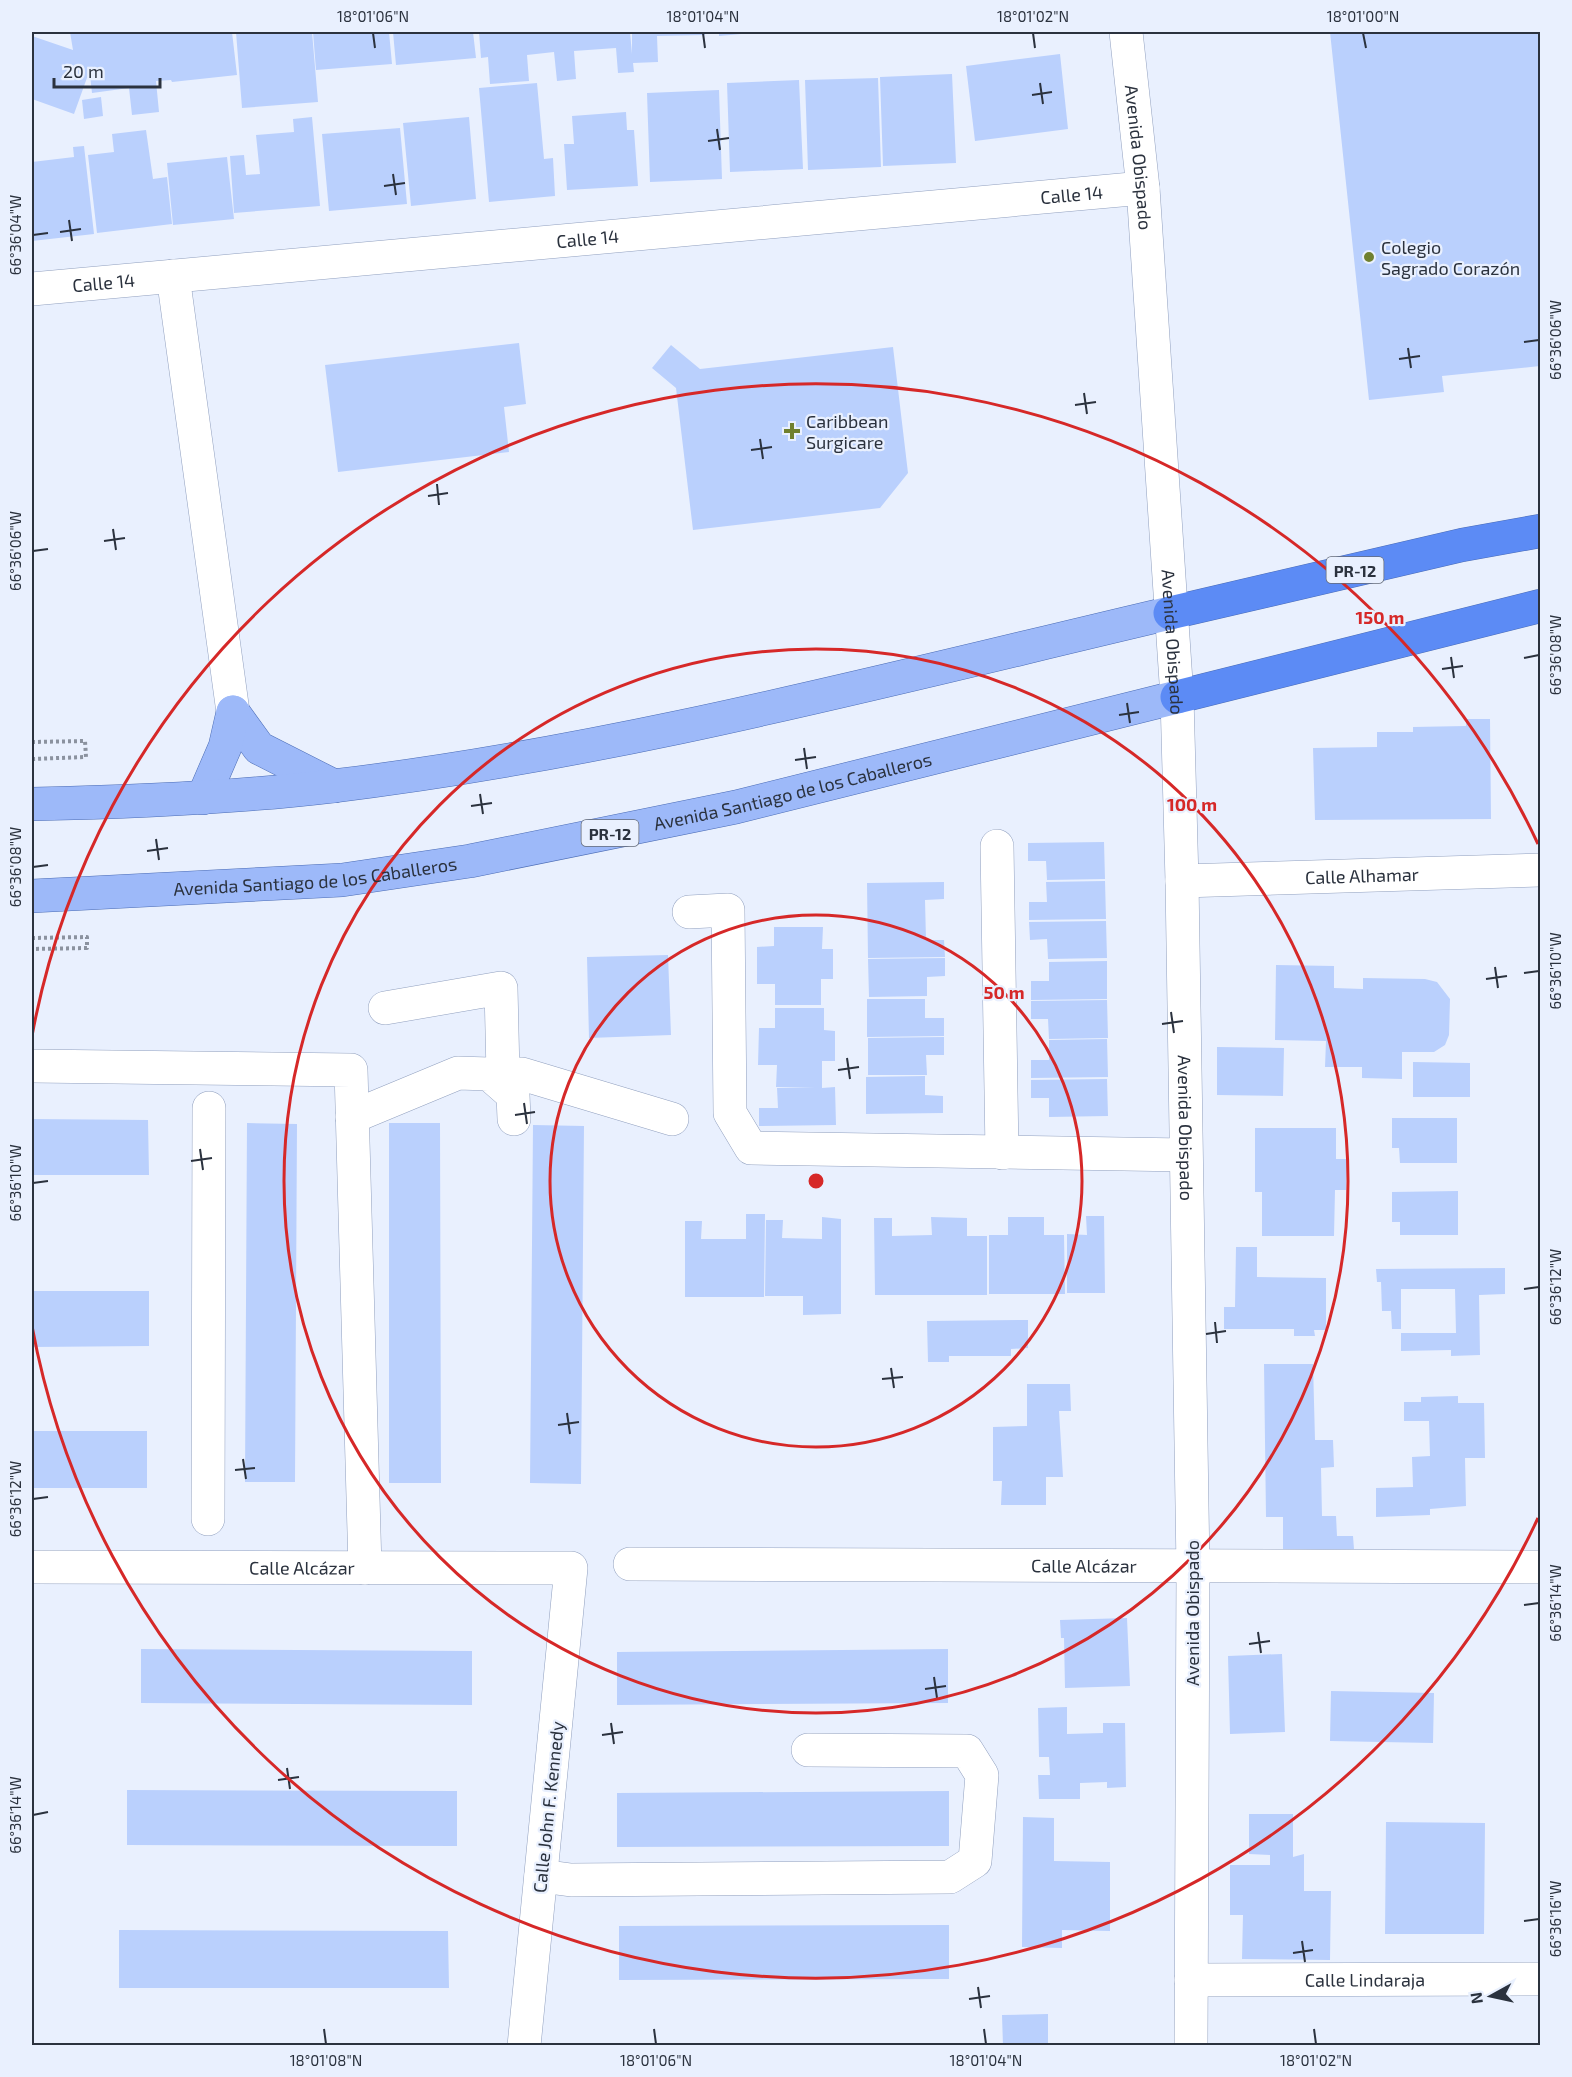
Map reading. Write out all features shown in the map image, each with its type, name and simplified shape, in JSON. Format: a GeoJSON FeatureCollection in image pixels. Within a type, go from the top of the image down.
{"type":"FeatureCollection","features":[{"type":"Feature","properties":{"kind":"highway","name":"PR-12"},"geometry":{"type":"LineString","coordinates":[[1170,613],[1462,545],[1540,531]]}},
{"type":"Feature","properties":{"kind":"highway","name":"Avenida Santiago de los Caballeros"},"geometry":{"type":"LineString","coordinates":[[1177,697],[1540,606]]}},
{"type":"Feature","properties":{"kind":"main road","name":"PR-12"},"geometry":{"type":"LineString","coordinates":[[32,804],[203,798],[334,786],[495,762],[730,717],[1170,613]]}},
{"type":"Feature","properties":{"kind":"main road","name":"Avenida Santiago de los Caballeros"},"geometry":{"type":"LineString","coordinates":[[32,896],[342,880],[470,861],[736,807],[1177,697]]}},
{"type":"Feature","properties":{"kind":"main road"},"geometry":{"type":"LineString","coordinates":[[233,712],[259,748],[334,786]]}},
{"type":"Feature","properties":{"kind":"main road"},"geometry":{"type":"LineString","coordinates":[[203,798],[225,747],[233,712]]}},
{"type":"Feature","properties":{"kind":"street","name":"Avenida Obispado"},"geometry":{"type":"LineString","coordinates":[[1126,32],[1143,188],[1177,697],[1193,1568],[1191,2046]]}},
{"type":"Feature","properties":{"kind":"street","name":"Calle 14"},"geometry":{"type":"LineString","coordinates":[[32,289],[1143,188]]}},
{"type":"Feature","properties":{"kind":"street"},"geometry":{"type":"LineString","coordinates":[[173,276],[233,712]]}},
{"type":"Feature","properties":{"kind":"street"},"geometry":{"type":"LineString","coordinates":[[998,846],[1002,1153]]}},
{"type":"Feature","properties":{"kind":"street","name":"Calle Alhamar"},"geometry":{"type":"LineString","coordinates":[[1182,880],[1540,870]]}},
{"type":"Feature","properties":{"kind":"street"},"geometry":{"type":"LineString","coordinates":[[689,912],[728,910],[730,1113],[751,1148],[1185,1155]]}},
{"type":"Feature","properties":{"kind":"street"},"geometry":{"type":"LineString","coordinates":[[385,1008],[501,988],[496,1074],[513,1095],[514,1119]]}},
{"type":"Feature","properties":{"kind":"street"},"geometry":{"type":"LineString","coordinates":[[32,1066],[351,1070],[365,1568]]}},
{"type":"Feature","properties":{"kind":"street"},"geometry":{"type":"LineString","coordinates":[[352,1117],[458,1073],[522,1074],[672,1119]]}},
{"type":"Feature","properties":{"kind":"street"},"geometry":{"type":"LineString","coordinates":[[208,1519],[209,1108]]}},
{"type":"Feature","properties":{"kind":"street","name":"Calle Alcázar"},"geometry":{"type":"LineString","coordinates":[[630,1564],[1193,1568],[1540,1567]]}},
{"type":"Feature","properties":{"kind":"street","name":"Calle Alcázar"},"geometry":{"type":"LineString","coordinates":[[32,1567],[571,1568]]}},
{"type":"Feature","properties":{"kind":"street","name":"Calle John F. Kennedy"},"geometry":{"type":"LineString","coordinates":[[524,2046],[571,1568]]}},
{"type":"Feature","properties":{"kind":"street"},"geometry":{"type":"LineString","coordinates":[[541,1876],[571,1880],[950,1877],[975,1861],[982,1775],[967,1751],[808,1750]]}},
{"type":"Feature","properties":{"kind":"street","name":"Calle Lindaraja"},"geometry":{"type":"LineString","coordinates":[[1191,1980],[1540,1979]]}},
{"type":"Feature","properties":{"kind":"path"},"geometry":{"type":"LineString","coordinates":[[32,742],[86,741],[86,757],[32,759]]}},
{"type":"Feature","properties":{"kind":"path"},"geometry":{"type":"LineString","coordinates":[[32,938],[87,937],[87,948],[32,949]]}},
{"type":"Feature","properties":{"kind":"building"},"geometry":{"type":"Polygon","coordinates":[[[70,32],[232,32],[237,75],[172,82],[171,80],[156,81],[159,112],[132,115],[129,88],[92,93],[90,75],[88,75],[74,114],[32,99],[32,36],[73,50],[70,32]]]}},
{"type":"Feature","properties":{"kind":"building"},"geometry":{"type":"Polygon","coordinates":[[[236,32],[312,32],[318,102],[242,108],[236,32]]]}},
{"type":"Feature","properties":{"kind":"building"},"geometry":{"type":"Polygon","coordinates":[[[313,32],[389,32],[392,64],[316,70],[313,32]]]}},
{"type":"Feature","properties":{"kind":"building"},"geometry":{"type":"Polygon","coordinates":[[[393,32],[473,32],[476,58],[396,65],[393,32]]]}},
{"type":"Feature","properties":{"kind":"building"},"geometry":{"type":"Polygon","coordinates":[[[479,32],[630,32],[632,54],[632,32],[705,32],[705,35],[657,36],[658,62],[633,63],[634,72],[618,73],[616,48],[574,51],[576,79],[557,81],[554,52],[527,55],[529,81],[490,84],[488,57],[481,58],[479,32]]]}},
{"type":"Feature","properties":{"kind":"building"},"geometry":{"type":"Polygon","coordinates":[[[719,32],[752,32],[752,33],[719,36],[719,32]]]}},
{"type":"Feature","properties":{"kind":"building"},"geometry":{"type":"Polygon","coordinates":[[[1330,32],[1540,32],[1540,366],[1442,376],[1444,392],[1369,400],[1330,32]]]}},
{"type":"Feature","properties":{"kind":"building"},"geometry":{"type":"Polygon","coordinates":[[[1060,54],[1068,129],[975,141],[966,66],[1060,54]]]}},
{"type":"Feature","properties":{"kind":"building"},"geometry":{"type":"Polygon","coordinates":[[[952,74],[956,163],[883,166],[880,77],[952,74]]]}},
{"type":"Feature","properties":{"kind":"building"},"geometry":{"type":"Polygon","coordinates":[[[878,78],[881,167],[808,170],[805,80],[878,78]]]}},
{"type":"Feature","properties":{"kind":"building"},"geometry":{"type":"Polygon","coordinates":[[[799,80],[803,169],[730,172],[727,83],[799,80]]]}},
{"type":"Feature","properties":{"kind":"building"},"geometry":{"type":"Polygon","coordinates":[[[537,83],[544,159],[553,158],[555,196],[489,202],[479,88],[537,83]]]}},
{"type":"Feature","properties":{"kind":"building"},"geometry":{"type":"Polygon","coordinates":[[[719,90],[722,179],[650,182],[647,93],[719,90]]]}},
{"type":"Feature","properties":{"kind":"building"},"geometry":{"type":"Polygon","coordinates":[[[101,97],[103,116],[84,119],[82,100],[101,97]]]}},
{"type":"Feature","properties":{"kind":"building"},"geometry":{"type":"Polygon","coordinates":[[[626,112],[627,130],[634,130],[638,186],[567,190],[564,144],[574,144],[572,116],[626,112]]]}},
{"type":"Feature","properties":{"kind":"building"},"geometry":{"type":"Polygon","coordinates":[[[312,117],[320,206],[234,213],[230,156],[244,155],[246,175],[260,174],[256,135],[294,132],[293,119],[312,117]]]}},
{"type":"Feature","properties":{"kind":"building"},"geometry":{"type":"Polygon","coordinates":[[[469,117],[476,199],[411,206],[403,123],[469,117]]]}},
{"type":"Feature","properties":{"kind":"building"},"geometry":{"type":"Polygon","coordinates":[[[400,128],[407,204],[329,211],[322,134],[400,128]]]}},
{"type":"Feature","properties":{"kind":"building"},"geometry":{"type":"Polygon","coordinates":[[[146,130],[153,179],[167,177],[172,224],[97,233],[88,155],[114,152],[112,134],[146,130]]]}},
{"type":"Feature","properties":{"kind":"building"},"geometry":{"type":"Polygon","coordinates":[[[84,146],[94,234],[32,241],[32,162],[74,157],[73,147],[84,146]]]}},
{"type":"Feature","properties":{"kind":"building"},"geometry":{"type":"Polygon","coordinates":[[[227,157],[234,219],[173,225],[167,163],[227,157]]]}},
{"type":"Feature","properties":{"kind":"building"},"geometry":{"type":"Polygon","coordinates":[[[519,343],[526,404],[504,407],[509,452],[338,472],[325,365],[519,343]]]}},
{"type":"Feature","properties":{"kind":"building","name":"Caribbean Surgicare"},"geometry":{"type":"Polygon","coordinates":[[[671,345],[700,369],[893,347],[908,473],[880,508],[693,530],[676,388],[652,368],[671,345]]]}},
{"type":"Feature","properties":{"kind":"building"},"geometry":{"type":"Polygon","coordinates":[[[1466,719],[1490,719],[1491,819],[1315,820],[1313,748],[1377,747],[1377,732],[1413,732],[1413,727],[1466,726],[1466,719]]]}},
{"type":"Feature","properties":{"kind":"building"},"geometry":{"type":"Polygon","coordinates":[[[1104,842],[1105,879],[1047,880],[1046,861],[1028,861],[1028,843],[1104,842]]]}},
{"type":"Feature","properties":{"kind":"building"},"geometry":{"type":"Polygon","coordinates":[[[1105,881],[1106,919],[1029,920],[1029,902],[1047,902],[1046,882],[1105,881]]]}},
{"type":"Feature","properties":{"kind":"building"},"geometry":{"type":"Polygon","coordinates":[[[944,882],[944,899],[925,900],[926,940],[944,940],[945,957],[868,958],[867,883],[944,882]]]}},
{"type":"Feature","properties":{"kind":"building"},"geometry":{"type":"Polygon","coordinates":[[[1106,921],[1107,958],[1048,959],[1047,939],[1030,940],[1029,922],[1106,921]]]}},
{"type":"Feature","properties":{"kind":"building"},"geometry":{"type":"Polygon","coordinates":[[[774,927],[823,927],[822,949],[833,949],[833,979],[821,979],[821,1005],[775,1005],[775,984],[757,984],[757,947],[774,946],[774,927]]]}},
{"type":"Feature","properties":{"kind":"building"},"geometry":{"type":"Polygon","coordinates":[[[668,955],[671,1035],[589,1038],[587,957],[668,955]]]}},
{"type":"Feature","properties":{"kind":"building"},"geometry":{"type":"Polygon","coordinates":[[[945,958],[945,976],[927,977],[927,996],[869,997],[868,959],[945,958]]]}},
{"type":"Feature","properties":{"kind":"building"},"geometry":{"type":"Polygon","coordinates":[[[1107,961],[1107,999],[1031,1000],[1031,981],[1049,981],[1049,962],[1107,961]]]}},
{"type":"Feature","properties":{"kind":"building"},"geometry":{"type":"Polygon","coordinates":[[[1276,965],[1334,966],[1334,988],[1363,989],[1363,978],[1425,979],[1437,982],[1450,999],[1449,1035],[1445,1045],[1434,1052],[1402,1052],[1402,1079],[1362,1078],[1362,1067],[1325,1067],[1326,1041],[1275,1040],[1276,965]]]}},
{"type":"Feature","properties":{"kind":"building"},"geometry":{"type":"Polygon","coordinates":[[[867,999],[925,999],[925,1018],[944,1018],[944,1036],[867,1037],[867,999]]]}},
{"type":"Feature","properties":{"kind":"building"},"geometry":{"type":"Polygon","coordinates":[[[1107,1000],[1108,1038],[1049,1039],[1048,1019],[1031,1019],[1031,1001],[1107,1000]]]}},
{"type":"Feature","properties":{"kind":"building"},"geometry":{"type":"Polygon","coordinates":[[[775,1008],[824,1008],[824,1030],[835,1031],[835,1061],[822,1061],[822,1088],[835,1087],[836,1125],[759,1126],[759,1108],[778,1108],[777,1088],[815,1088],[776,1087],[777,1065],[758,1065],[759,1028],[775,1028],[775,1008]]]}},
{"type":"Feature","properties":{"kind":"building"},"geometry":{"type":"Polygon","coordinates":[[[944,1037],[944,1055],[926,1055],[927,1075],[868,1075],[868,1038],[944,1037]]]}},
{"type":"Feature","properties":{"kind":"building"},"geometry":{"type":"Polygon","coordinates":[[[1107,1039],[1108,1077],[1031,1078],[1031,1060],[1049,1060],[1049,1040],[1107,1039]]]}},
{"type":"Feature","properties":{"kind":"building"},"geometry":{"type":"Polygon","coordinates":[[[1217,1047],[1284,1048],[1283,1096],[1217,1095],[1217,1047]]]}},
{"type":"Feature","properties":{"kind":"building"},"geometry":{"type":"Polygon","coordinates":[[[1413,1062],[1470,1063],[1470,1097],[1413,1097],[1413,1062]]]}},
{"type":"Feature","properties":{"kind":"building"},"geometry":{"type":"Polygon","coordinates":[[[925,1076],[925,1095],[943,1096],[943,1113],[866,1114],[866,1077],[925,1076]]]}},
{"type":"Feature","properties":{"kind":"building"},"geometry":{"type":"Polygon","coordinates":[[[1107,1079],[1108,1116],[1049,1117],[1049,1098],[1031,1098],[1031,1080],[1107,1079]]]}},
{"type":"Feature","properties":{"kind":"building"},"geometry":{"type":"Polygon","coordinates":[[[1392,1118],[1457,1118],[1457,1163],[1400,1163],[1399,1148],[1392,1148],[1392,1118]]]}},
{"type":"Feature","properties":{"kind":"building"},"geometry":{"type":"Polygon","coordinates":[[[32,1119],[148,1120],[149,1175],[32,1175],[32,1119]]]}},
{"type":"Feature","properties":{"kind":"building"},"geometry":{"type":"Polygon","coordinates":[[[247,1123],[297,1124],[295,1482],[245,1482],[247,1123]]]}},
{"type":"Feature","properties":{"kind":"building"},"geometry":{"type":"Polygon","coordinates":[[[389,1123],[440,1123],[441,1483],[389,1483],[389,1123]]]}},
{"type":"Feature","properties":{"kind":"building"},"geometry":{"type":"Polygon","coordinates":[[[533,1125],[584,1126],[581,1484],[530,1483],[533,1125]]]}},
{"type":"Feature","properties":{"kind":"building"},"geometry":{"type":"Polygon","coordinates":[[[1255,1128],[1336,1128],[1336,1159],[1347,1159],[1346,1190],[1335,1190],[1334,1236],[1262,1236],[1262,1192],[1255,1192],[1255,1128]]]}},
{"type":"Feature","properties":{"kind":"building"},"geometry":{"type":"Polygon","coordinates":[[[1458,1191],[1458,1235],[1400,1235],[1400,1222],[1392,1222],[1392,1192],[1458,1191]]]}},
{"type":"Feature","properties":{"kind":"building"},"geometry":{"type":"Polygon","coordinates":[[[746,1214],[765,1214],[764,1297],[685,1297],[685,1221],[702,1221],[701,1239],[746,1239],[746,1214]]]}},
{"type":"Feature","properties":{"kind":"building"},"geometry":{"type":"Polygon","coordinates":[[[1086,1216],[1104,1216],[1105,1293],[1067,1293],[1067,1234],[1087,1235],[1086,1216]]]}},
{"type":"Feature","properties":{"kind":"building"},"geometry":{"type":"Polygon","coordinates":[[[822,1217],[841,1219],[841,1314],[803,1315],[803,1296],[765,1296],[766,1220],[783,1220],[782,1238],[822,1239],[822,1217]]]}},
{"type":"Feature","properties":{"kind":"building"},"geometry":{"type":"Polygon","coordinates":[[[931,1217],[967,1218],[967,1236],[987,1236],[987,1295],[875,1295],[874,1218],[892,1218],[892,1236],[932,1235],[931,1217]]]}},
{"type":"Feature","properties":{"kind":"building"},"geometry":{"type":"Polygon","coordinates":[[[1008,1217],[1044,1217],[1044,1235],[1064,1235],[1065,1294],[989,1294],[989,1235],[1008,1235],[1008,1217]]]}},
{"type":"Feature","properties":{"kind":"building"},"geometry":{"type":"Polygon","coordinates":[[[1236,1247],[1257,1247],[1257,1277],[1326,1278],[1326,1330],[1314,1330],[1315,1336],[1294,1336],[1294,1329],[1224,1329],[1224,1307],[1235,1307],[1236,1247]]]}},
{"type":"Feature","properties":{"kind":"building"},"geometry":{"type":"Polygon","coordinates":[[[1505,1268],[1505,1294],[1479,1295],[1480,1355],[1451,1356],[1451,1350],[1401,1351],[1401,1333],[1456,1333],[1455,1289],[1401,1289],[1401,1329],[1392,1329],[1391,1311],[1382,1311],[1381,1282],[1377,1282],[1376,1269],[1505,1268]]]}},
{"type":"Feature","properties":{"kind":"building"},"geometry":{"type":"Polygon","coordinates":[[[32,1291],[149,1291],[149,1346],[32,1347],[32,1291]]]}},
{"type":"Feature","properties":{"kind":"building"},"geometry":{"type":"Polygon","coordinates":[[[1028,1320],[1028,1348],[1011,1349],[1011,1356],[949,1356],[949,1362],[928,1362],[927,1321],[1028,1320]]]}},
{"type":"Feature","properties":{"kind":"building"},"geometry":{"type":"Polygon","coordinates":[[[1264,1364],[1313,1364],[1315,1440],[1333,1440],[1334,1467],[1321,1468],[1322,1516],[1336,1516],[1337,1536],[1353,1536],[1354,1549],[1283,1551],[1283,1517],[1266,1517],[1264,1364]]]}},
{"type":"Feature","properties":{"kind":"building"},"geometry":{"type":"Polygon","coordinates":[[[1027,1384],[1070,1384],[1071,1411],[1059,1411],[1063,1477],[1046,1477],[1046,1505],[1001,1505],[1002,1481],[993,1481],[993,1427],[1027,1426],[1027,1384]]]}},
{"type":"Feature","properties":{"kind":"building"},"geometry":{"type":"Polygon","coordinates":[[[1458,1396],[1458,1403],[1484,1403],[1485,1458],[1465,1458],[1466,1506],[1430,1509],[1430,1515],[1376,1517],[1376,1488],[1413,1487],[1412,1457],[1430,1456],[1429,1421],[1404,1421],[1404,1402],[1421,1402],[1421,1397],[1458,1396]]]}},
{"type":"Feature","properties":{"kind":"building"},"geometry":{"type":"Polygon","coordinates":[[[32,1431],[147,1431],[147,1488],[32,1488],[32,1431]]]}},
{"type":"Feature","properties":{"kind":"building"},"geometry":{"type":"Polygon","coordinates":[[[1127,1618],[1130,1686],[1065,1688],[1064,1638],[1061,1638],[1060,1620],[1127,1618]]]}},
{"type":"Feature","properties":{"kind":"building"},"geometry":{"type":"Polygon","coordinates":[[[141,1649],[472,1651],[472,1705],[141,1703],[141,1649]]]}},
{"type":"Feature","properties":{"kind":"building"},"geometry":{"type":"Polygon","coordinates":[[[948,1649],[948,1703],[617,1705],[617,1652],[948,1649]]]}},
{"type":"Feature","properties":{"kind":"building"},"geometry":{"type":"Polygon","coordinates":[[[1282,1654],[1285,1732],[1230,1734],[1228,1656],[1282,1654]]]}},
{"type":"Feature","properties":{"kind":"building"},"geometry":{"type":"Polygon","coordinates":[[[1331,1691],[1434,1693],[1433,1743],[1330,1741],[1331,1691]]]}},
{"type":"Feature","properties":{"kind":"building"},"geometry":{"type":"Polygon","coordinates":[[[1067,1707],[1067,1734],[1103,1733],[1103,1723],[1125,1723],[1126,1787],[1107,1788],[1107,1782],[1080,1783],[1080,1799],[1039,1799],[1038,1775],[1050,1775],[1049,1757],[1039,1757],[1038,1708],[1067,1707]]]}},
{"type":"Feature","properties":{"kind":"building"},"geometry":{"type":"Polygon","coordinates":[[[127,1790],[457,1791],[457,1846],[127,1845],[127,1790]]]}},
{"type":"Feature","properties":{"kind":"building"},"geometry":{"type":"Polygon","coordinates":[[[949,1791],[949,1846],[617,1847],[617,1793],[949,1791]]]}},
{"type":"Feature","properties":{"kind":"building"},"geometry":{"type":"Polygon","coordinates":[[[1249,1814],[1293,1814],[1293,1857],[1304,1854],[1304,1891],[1331,1891],[1330,1960],[1242,1959],[1243,1915],[1230,1915],[1230,1865],[1270,1865],[1270,1855],[1249,1854],[1249,1814]]]}},
{"type":"Feature","properties":{"kind":"building"},"geometry":{"type":"Polygon","coordinates":[[[1023,1817],[1054,1818],[1054,1861],[1110,1862],[1110,1931],[1062,1930],[1062,1948],[1022,1947],[1023,1817]]]}},
{"type":"Feature","properties":{"kind":"building"},"geometry":{"type":"Polygon","coordinates":[[[1386,1822],[1485,1823],[1484,1934],[1385,1934],[1386,1822]]]}},
{"type":"Feature","properties":{"kind":"building"},"geometry":{"type":"Polygon","coordinates":[[[949,1925],[949,1979],[619,1980],[619,1926],[949,1925]]]}},
{"type":"Feature","properties":{"kind":"building"},"geometry":{"type":"Polygon","coordinates":[[[119,1930],[448,1931],[449,1988],[119,1988],[119,1930]]]}},
{"type":"Feature","properties":{"kind":"building"},"geometry":{"type":"Polygon","coordinates":[[[1048,2014],[1048,2046],[1003,2046],[1002,2015],[1048,2014]]]}},
{"type":"Feature","properties":{"kind":"place","name":"Colegio Sagrado Corazón"},"geometry":{"type":"Point","coordinates":[1369,257]}},
{"type":"Feature","properties":{"kind":"place","name":"Caribbean Surgicare"},"geometry":{"type":"Point","coordinates":[792,431]}}]}
